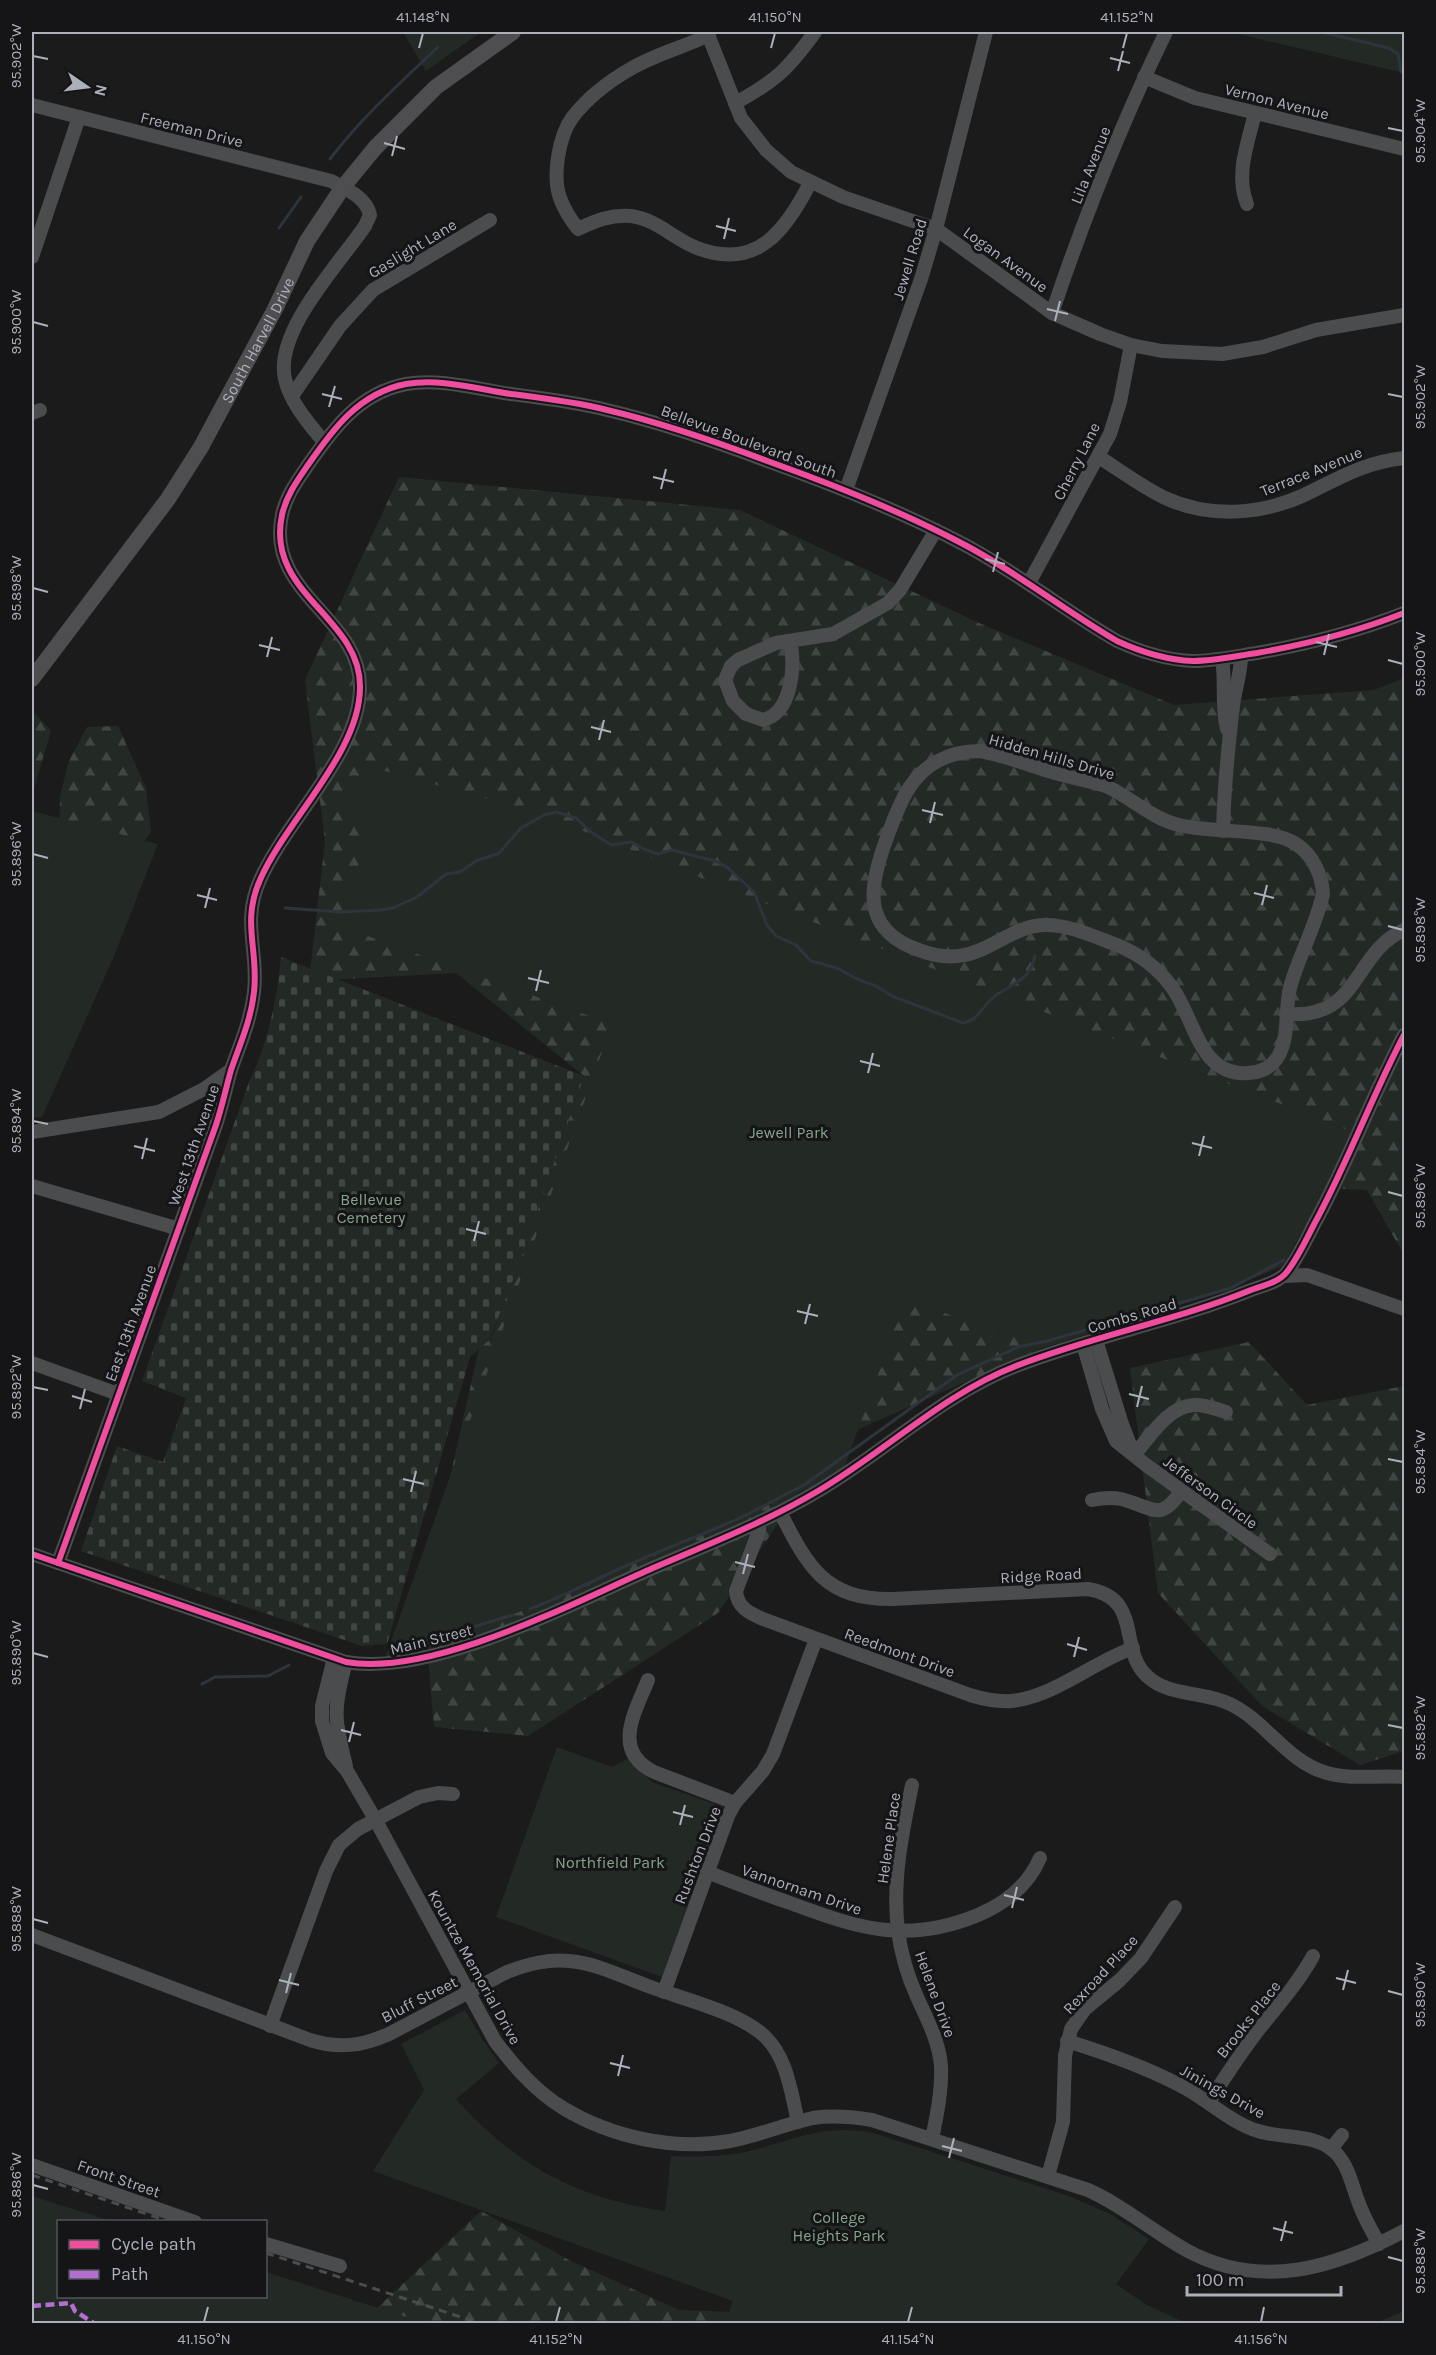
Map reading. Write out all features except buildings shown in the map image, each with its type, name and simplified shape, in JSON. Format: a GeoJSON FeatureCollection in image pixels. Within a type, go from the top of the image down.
{"type":"FeatureCollection","features":[{"type":"Feature","properties":{"kind":"main road","name":"South Harvell Drive"},"geometry":{"type":"LineString","coordinates":[[32,679],[168,499],[195,456],[275,309],[289,275],[307,241],[343,187],[375,148],[436,87],[513,32]]}},
{"type":"Feature","properties":{"kind":"street"},"geometry":{"type":"LineString","coordinates":[[735,103],[782,74],[815,32]]}},
{"type":"Feature","properties":{"kind":"street","name":"Jewell Road"},"geometry":{"type":"LineString","coordinates":[[846,490],[921,279],[986,32]]}},
{"type":"Feature","properties":{"kind":"street","name":"Lila Avenue"},"geometry":{"type":"LineString","coordinates":[[1052,313],[1076,243],[1144,77],[1166,32]]}},
{"type":"Feature","properties":{"kind":"street"},"geometry":{"type":"LineString","coordinates":[[708,33],[633,67],[600,90],[572,119],[557,159],[556,176],[559,196],[578,230],[595,221],[614,216],[633,216],[651,222],[696,248],[716,253],[735,254],[751,250],[772,240],[786,226],[810,183]]}},
{"type":"Feature","properties":{"kind":"street","name":"Logan Avenue"},"geometry":{"type":"LineString","coordinates":[[708,33],[741,118],[766,150],[791,172],[843,197],[936,229],[1052,313],[1131,345],[1184,354],[1222,354],[1263,347],[1316,330],[1404,315]]}},
{"type":"Feature","properties":{"kind":"street","name":"Vernon Avenue"},"geometry":{"type":"LineString","coordinates":[[1144,77],[1195,98],[1404,149]]}},
{"type":"Feature","properties":{"kind":"street","name":"Freeman Drive"},"geometry":{"type":"LineString","coordinates":[[32,105],[331,181],[343,187],[366,205],[370,215],[362,231],[308,304],[285,354],[285,379],[291,396]]}},
{"type":"Feature","properties":{"kind":"street"},"geometry":{"type":"LineString","coordinates":[[1247,204],[1241,190],[1242,170],[1255,113]]}},
{"type":"Feature","properties":{"kind":"street"},"geometry":{"type":"LineString","coordinates":[[32,257],[79,117]]}},
{"type":"Feature","properties":{"kind":"street","name":"Gaslight Lane"},"geometry":{"type":"LineString","coordinates":[[291,396],[340,326],[374,290],[490,220]]}},
{"type":"Feature","properties":{"kind":"street","name":"Cherry Lane"},"geometry":{"type":"LineString","coordinates":[[1029,583],[1099,457],[1120,402],[1131,345]]}},
{"type":"Feature","properties":{"kind":"street","name":"Bellevue Boulevard South"},"geometry":{"type":"LineString","coordinates":[[231,1070],[248,1027],[252,1010],[255,979],[251,913],[258,883],[345,743],[357,712],[360,695],[360,677],[353,652],[289,572],[281,542],[281,517],[294,484],[324,442],[348,414],[376,394],[413,383],[448,384],[576,403],[636,416],[710,440],[846,490],[936,530],[1029,583],[1091,626],[1133,648],[1177,659],[1222,659],[1241,656],[1347,633],[1404,613]]}},
{"type":"Feature","properties":{"kind":"street"},"geometry":{"type":"LineString","coordinates":[[291,396],[324,442]]}},
{"type":"Feature","properties":{"kind":"street","name":"Terrace Avenue"},"geometry":{"type":"LineString","coordinates":[[1099,457],[1167,498],[1204,510],[1243,512],[1265,509],[1302,496],[1358,468],[1381,461],[1404,458]]}},
{"type":"Feature","properties":{"kind":"street"},"geometry":{"type":"LineString","coordinates":[[790,641],[791,675],[787,692],[777,713],[763,720],[746,714],[739,709],[727,689],[725,680],[727,673],[738,660],[763,647],[790,641],[833,634],[888,603],[900,590],[936,530]]}},
{"type":"Feature","properties":{"kind":"street"},"geometry":{"type":"LineString","coordinates":[[1223,831],[1224,785],[1241,656]]}},
{"type":"Feature","properties":{"kind":"street"},"geometry":{"type":"LineString","coordinates":[[1222,659],[1225,682],[1223,709],[1230,740]]}},
{"type":"Feature","properties":{"kind":"street","name":"Hidden Hills Drive"},"geometry":{"type":"LineString","coordinates":[[980,751],[992,753],[1061,775],[1091,781],[1118,792],[1161,819],[1174,824],[1201,830],[1223,831],[1264,834],[1287,839],[1303,850],[1320,877],[1323,894],[1291,982],[1282,1046],[1275,1061],[1268,1068],[1251,1073],[1226,1070],[1213,1063],[1183,1004],[1170,984],[1153,966],[1131,952],[1063,926],[1044,925],[1027,928],[966,955],[943,957],[917,949],[892,937],[879,920],[875,909],[873,898],[875,874],[897,808],[904,795],[926,768],[960,753],[980,751]]}},
{"type":"Feature","properties":{"kind":"street"},"geometry":{"type":"LineString","coordinates":[[1286,1014],[1312,1014],[1341,999],[1387,942],[1404,930]]}},
{"type":"Feature","properties":{"kind":"street"},"geometry":{"type":"LineString","coordinates":[[1284,1276],[1335,1185],[1404,1035]]}},
{"type":"Feature","properties":{"kind":"street"},"geometry":{"type":"LineString","coordinates":[[32,1132],[159,1112],[204,1089],[231,1070]]}},
{"type":"Feature","properties":{"kind":"street","name":"West 13th Avenue"},"geometry":{"type":"LineString","coordinates":[[179,1229],[216,1125],[231,1070]]}},
{"type":"Feature","properties":{"kind":"street"},"geometry":{"type":"LineString","coordinates":[[32,1186],[179,1229]]}},
{"type":"Feature","properties":{"kind":"street","name":"East 13th Avenue"},"geometry":{"type":"LineString","coordinates":[[58,1563],[179,1229]]}},
{"type":"Feature","properties":{"kind":"street"},"geometry":{"type":"LineString","coordinates":[[1284,1276],[1307,1275],[1404,1309]]}},
{"type":"Feature","properties":{"kind":"street","name":"Combs Road"},"geometry":{"type":"LineString","coordinates":[[759,1522],[822,1489],[937,1410],[980,1383],[1019,1364],[1199,1309],[1284,1276]]}},
{"type":"Feature","properties":{"kind":"street","name":"Jefferson Circle"},"geometry":{"type":"LineString","coordinates":[[1090,1342],[1109,1429],[1116,1441],[1181,1491],[1270,1554]]}},
{"type":"Feature","properties":{"kind":"street"},"geometry":{"type":"LineString","coordinates":[[32,1363],[118,1394]]}},
{"type":"Feature","properties":{"kind":"street"},"geometry":{"type":"LineString","coordinates":[[1134,1455],[1175,1411],[1195,1404],[1226,1412]]}},
{"type":"Feature","properties":{"kind":"street"},"geometry":{"type":"LineString","coordinates":[[1092,1500],[1118,1498],[1155,1511],[1162,1511],[1173,1504],[1181,1491]]}},
{"type":"Feature","properties":{"kind":"street","name":"Ridge Road"},"geometry":{"type":"LineString","coordinates":[[780,1512],[797,1546],[816,1571],[832,1585],[854,1596],[902,1598],[1096,1590],[1112,1598],[1125,1615],[1137,1662],[1148,1678],[1166,1688],[1218,1699],[1230,1704],[1255,1721],[1302,1762],[1314,1768],[1346,1776],[1404,1777]]}},
{"type":"Feature","properties":{"kind":"street","name":"Main Street"},"geometry":{"type":"LineString","coordinates":[[32,1554],[340,1660],[372,1665],[429,1656],[482,1640],[550,1613],[759,1522]]}},
{"type":"Feature","properties":{"kind":"street","name":"Reedmont Drive"},"geometry":{"type":"LineString","coordinates":[[759,1522],[759,1531],[737,1584],[736,1598],[739,1604],[754,1615],[970,1695],[1000,1701],[1013,1701],[1037,1695],[1114,1655],[1133,1648]]}},
{"type":"Feature","properties":{"kind":"street","name":"Rushton Drive"},"geometry":{"type":"LineString","coordinates":[[664,1992],[721,1832],[735,1803],[763,1771],[773,1754],[816,1639]]}},
{"type":"Feature","properties":{"kind":"street","name":"Kountze Memorial Drive"},"geometry":{"type":"LineString","coordinates":[[340,1660],[322,1707],[322,1721],[332,1753],[347,1771],[375,1819],[495,2041],[511,2063],[529,2081],[563,2108],[609,2129],[654,2141],[699,2144],[744,2138],[827,2116],[861,2118],[1048,2176],[1111,2201],[1188,2251],[1220,2264],[1244,2270],[1274,2272],[1317,2267],[1345,2259],[1404,2231]]}},
{"type":"Feature","properties":{"kind":"street"},"geometry":{"type":"LineString","coordinates":[[648,1680],[631,1726],[632,1754],[645,1767],[654,1772],[735,1803]]}},
{"type":"Feature","properties":{"kind":"street","name":"Helene Place"},"geometry":{"type":"LineString","coordinates":[[898,1932],[897,1869],[912,1785]]}},
{"type":"Feature","properties":{"kind":"street"},"geometry":{"type":"LineString","coordinates":[[270,2026],[332,1857],[339,1845],[347,1837],[375,1819],[419,1797],[438,1793],[453,1794]]}},
{"type":"Feature","properties":{"kind":"street","name":"Vannornam Drive"},"geometry":{"type":"LineString","coordinates":[[707,1872],[838,1921],[875,1930],[898,1932],[953,1924],[986,1912],[1023,1887],[1034,1873],[1040,1858]]}},
{"type":"Feature","properties":{"kind":"street","name":"Rexroad Place"},"geometry":{"type":"LineString","coordinates":[[1048,2176],[1063,2122],[1067,2041],[1077,2019],[1141,1958],[1175,1907]]}},
{"type":"Feature","properties":{"kind":"street","name":"Helene Drive"},"geometry":{"type":"LineString","coordinates":[[898,1932],[909,1977],[938,2049],[940,2084],[932,2139]]}},
{"type":"Feature","properties":{"kind":"street","name":"Bluff Street"},"geometry":{"type":"LineString","coordinates":[[32,1935],[325,2045],[356,2045],[371,2042],[507,1972],[527,1965],[557,1960],[587,1964],[725,2014],[762,2034],[784,2066],[798,2122]]}},
{"type":"Feature","properties":{"kind":"street","name":"Brooks Place"},"geometry":{"type":"LineString","coordinates":[[1209,2102],[1228,2070],[1261,2026],[1288,1996],[1313,1956]]}},
{"type":"Feature","properties":{"kind":"street","name":"Jinings Drive"},"geometry":{"type":"LineString","coordinates":[[1067,2041],[1143,2067],[1209,2102],[1232,2119],[1254,2130],[1311,2140],[1331,2149]]}},
{"type":"Feature","properties":{"kind":"street"},"geometry":{"type":"LineString","coordinates":[[1342,2134],[1331,2149],[1338,2155],[1349,2173],[1362,2211],[1379,2244]]}},
{"type":"Feature","properties":{"kind":"street","name":"Front Street"},"geometry":{"type":"LineString","coordinates":[[32,2165],[189,2220]]}},
{"type":"Feature","properties":{"kind":"street"},"geometry":{"type":"LineString","coordinates":[[267,2244],[340,2266]]}},
{"type":"Feature","properties":{"kind":"green space"},"geometry":{"type":"Polygon","coordinates":[[[403,32],[481,32],[426,71],[403,32]]]}},
{"type":"Feature","properties":{"kind":"green space"},"geometry":{"type":"Polygon","coordinates":[[[1230,32],[1404,32],[1404,73],[1230,32]]]}},
{"type":"Feature","properties":{"kind":"green space"},"geometry":{"type":"Polygon","coordinates":[[[399,477],[740,510],[979,623],[1174,705],[1374,690],[1404,678],[1404,1255],[1367,1190],[1235,1184],[1132,1308],[834,1440],[718,1613],[528,1736],[434,1727],[423,1599],[479,1348],[491,1339],[584,1076],[456,973],[309,981],[325,841],[305,680],[399,477]]]}},
{"type":"Feature","properties":{"kind":"green space"},"geometry":{"type":"Polygon","coordinates":[[[35,713],[51,731],[32,795],[32,715],[35,713]]]}},
{"type":"Feature","properties":{"kind":"green space"},"geometry":{"type":"Polygon","coordinates":[[[118,726],[146,788],[151,832],[135,853],[59,871],[60,796],[69,761],[87,727],[118,726]]]}},
{"type":"Feature","properties":{"kind":"green space","name":"Jewell Park"},"geometry":{"type":"Polygon","coordinates":[[[363,765],[533,811],[1350,1131],[1335,1172],[1283,1266],[1215,1294],[1043,1348],[905,1299],[842,1474],[502,1619],[487,1621],[491,1623],[420,1653],[385,1658],[612,1024],[337,925],[373,824],[345,814],[363,765]]]}},
{"type":"Feature","properties":{"kind":"green space"},"geometry":{"type":"Polygon","coordinates":[[[32,811],[158,844],[114,956],[42,1117],[32,1118],[32,811]]]}},
{"type":"Feature","properties":{"kind":"green space","name":"Bellevue Cemetery"},"geometry":{"type":"Polygon","coordinates":[[[281,957],[584,1076],[520,1261],[490,1339],[470,1357],[387,1644],[362,1646],[81,1551],[117,1446],[163,1462],[186,1398],[142,1381],[261,1052],[274,1005],[281,957]]]}},
{"type":"Feature","properties":{"kind":"green space"},"geometry":{"type":"Polygon","coordinates":[[[1249,1342],[1307,1405],[1404,1386],[1404,1751],[1360,1765],[1262,1706],[1158,1593],[1130,1368],[1249,1342]]]}},
{"type":"Feature","properties":{"kind":"green space","name":"Northfield Park"},"geometry":{"type":"Polygon","coordinates":[[[557,1747],[612,1767],[627,1759],[652,1782],[723,1807],[662,1977],[496,1917],[557,1747]]]}},
{"type":"Feature","properties":{"kind":"green space","name":"College Heights Park"},"geometry":{"type":"Polygon","coordinates":[[[465,2010],[499,2063],[456,2099],[501,2143],[550,2175],[576,2188],[604,2198],[665,2211],[671,2156],[736,2154],[808,2135],[838,2130],[873,2133],[1069,2196],[1110,2214],[1149,2239],[1116,2284],[1147,2305],[1186,2323],[725,2323],[733,2301],[373,2171],[424,2090],[401,2044],[465,2010]]]}},
{"type":"Feature","properties":{"kind":"green space"},"geometry":{"type":"Polygon","coordinates":[[[32,2196],[108,2220],[57,2220],[57,2298],[267,2298],[267,2272],[425,2323],[32,2323],[32,2196]]]}},
{"type":"Feature","properties":{"kind":"green space"},"geometry":{"type":"Polygon","coordinates":[[[481,2211],[569,2260],[679,2310],[912,2318],[926,2323],[32,2323],[32,2217],[57,2298],[267,2298],[267,2296],[377,2308],[481,2211]]]}},
{"type":"Feature","properties":{"kind":"green space"},"geometry":{"type":"Polygon","coordinates":[[[1404,2311],[1404,2323],[1376,2323],[1404,2311]]]}},
{"type":"Feature","properties":{"kind":"waterway"},"geometry":{"type":"LineString","coordinates":[[1321,32],[1389,48],[1398,54],[1401,72]]}},
{"type":"Feature","properties":{"kind":"waterway"},"geometry":{"type":"LineString","coordinates":[[330,159],[368,115],[438,47]]}},
{"type":"Feature","properties":{"kind":"waterway"},"geometry":{"type":"LineString","coordinates":[[279,228],[301,197]]}},
{"type":"Feature","properties":{"kind":"waterway"},"geometry":{"type":"LineString","coordinates":[[285,908],[340,912],[393,908],[417,897],[446,874],[460,872],[476,861],[499,853],[521,828],[544,815],[556,812],[576,818],[591,832],[611,845],[631,842],[658,854],[672,850],[718,862],[754,892],[767,925],[776,936],[796,945],[811,961],[837,968],[892,996],[963,1023],[978,1015],[999,993],[1023,977],[1030,970],[1035,956]]}},
{"type":"Feature","properties":{"kind":"waterway"},"geometry":{"type":"LineString","coordinates":[[1173,1305],[1231,1288],[1284,1260]]}},
{"type":"Feature","properties":{"kind":"waterway"},"geometry":{"type":"LineString","coordinates":[[530,1609],[742,1517],[804,1485],[957,1375],[1018,1347],[1144,1313]]}},
{"type":"Feature","properties":{"kind":"waterway"},"geometry":{"type":"LineString","coordinates":[[398,1647],[513,1615]]}},
{"type":"Feature","properties":{"kind":"waterway"},"geometry":{"type":"LineString","coordinates":[[202,1684],[215,1677],[268,1676],[289,1665]]}},
{"type":"Feature","properties":{"kind":"railway"},"geometry":{"type":"LineString","coordinates":[[32,2175],[164,2220]]}},
{"type":"Feature","properties":{"kind":"railway"},"geometry":{"type":"LineString","coordinates":[[267,2253],[482,2324]]}},
{"type":"Feature","properties":{"kind":"marked path"},"geometry":{"type":"LineString","coordinates":[[32,2306],[71,2303],[75,2311],[95,2324]]}},
{"type":"Feature","properties":{"kind":"cycle path"},"geometry":{"type":"LineString","coordinates":[[58,1563],[216,1125],[231,1070],[248,1022],[253,1002],[255,977],[251,923],[254,895],[272,857],[336,761],[357,711],[360,686],[356,662],[345,641],[331,622],[299,585],[287,565],[280,542],[282,515],[292,489],[327,438],[361,404],[389,389],[406,384],[432,382],[583,405],[669,427],[820,480],[918,521],[985,556],[1117,641],[1163,657],[1201,661],[1257,653],[1332,637],[1404,613]]}},
{"type":"Feature","properties":{"kind":"cycle path"},"geometry":{"type":"LineString","coordinates":[[32,1554],[346,1662],[381,1664],[419,1659],[502,1634],[778,1513],[843,1476],[939,1408],[989,1378],[1045,1355],[1193,1311],[1279,1279],[1295,1260],[1330,1194],[1404,1035]]}}]}
